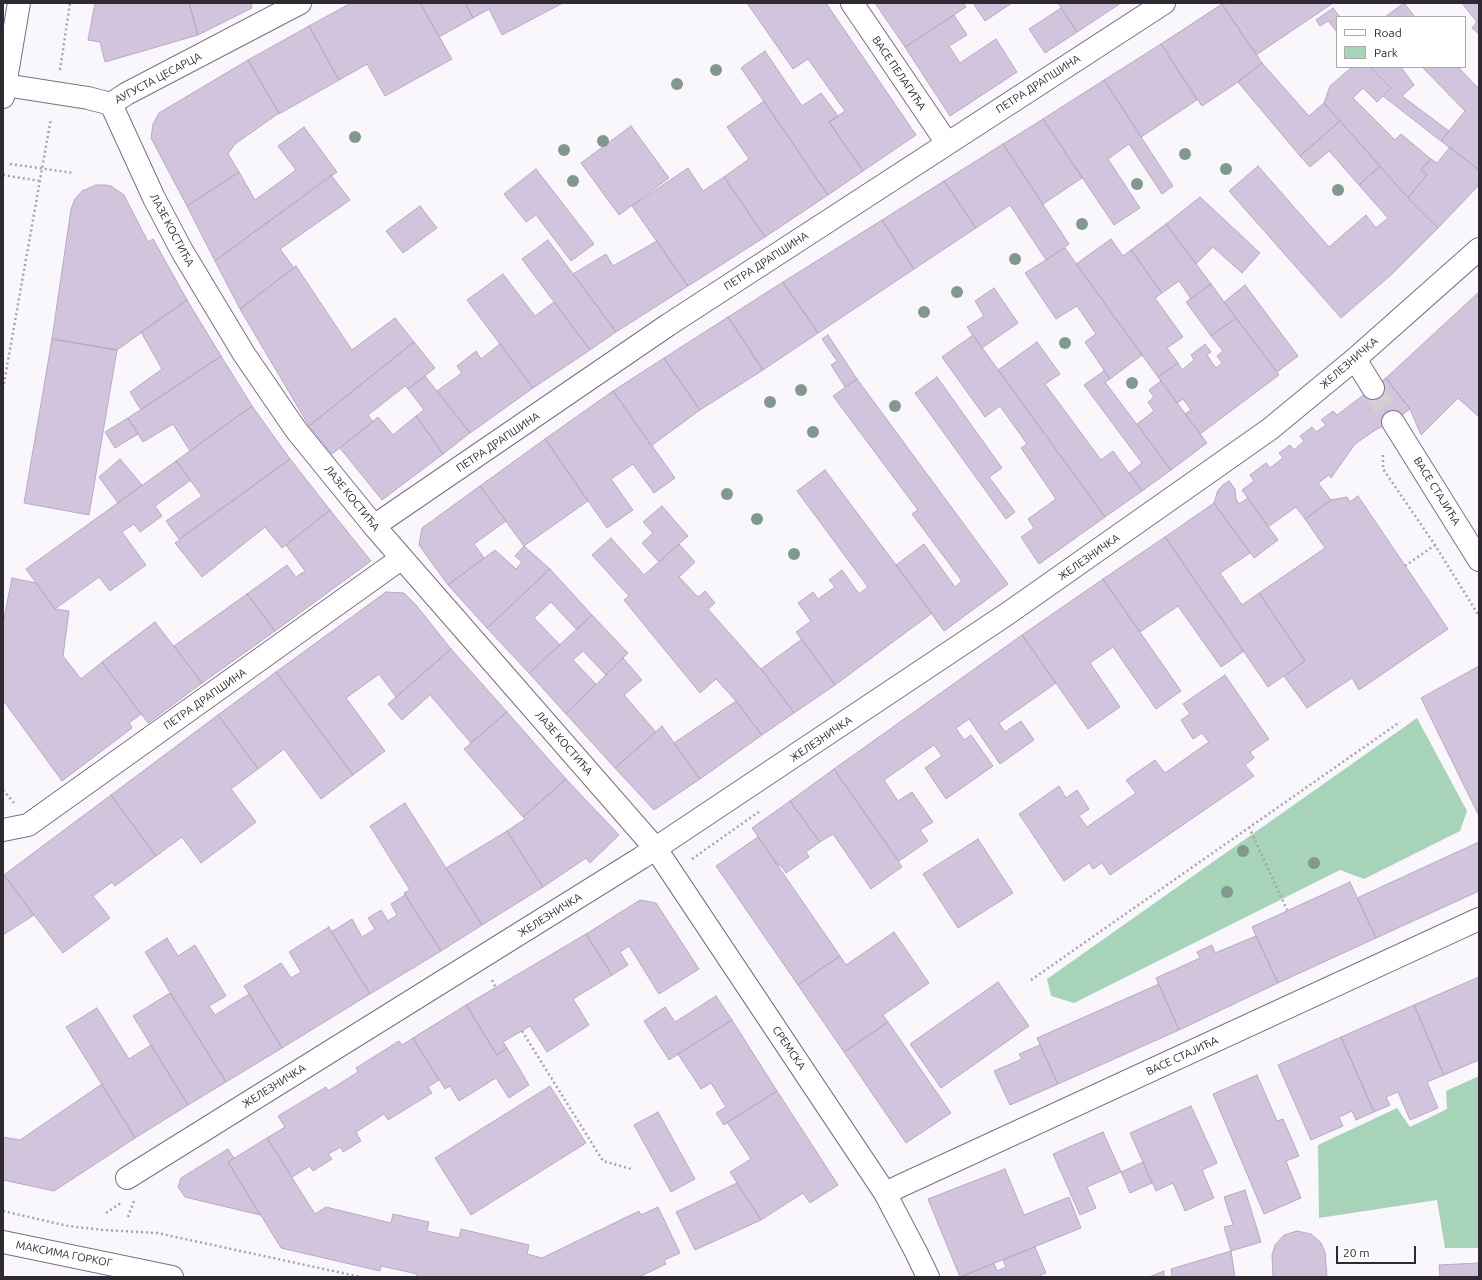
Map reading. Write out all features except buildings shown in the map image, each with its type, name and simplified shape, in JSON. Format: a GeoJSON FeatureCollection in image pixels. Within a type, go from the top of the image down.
{"type":"FeatureCollection","features":[{"type":"Feature","properties":{"kind":"street"},"geometry":{"type":"LineString","coordinates":[[4,91],[19,3]]}},
{"type":"Feature","properties":{"kind":"street","name":"АУГУСТА ЦЕСАРЦА"},"geometry":{"type":"LineString","coordinates":[[4,91],[56,93],[111,104],[126,94],[300,3]]}},
{"type":"Feature","properties":{"kind":"street","name":"ВАСЕ ПЕЛАГИЋА"},"geometry":{"type":"LineString","coordinates":[[852,3],[947,143]]}},
{"type":"Feature","properties":{"kind":"street","name":"ПЕТРА ДРАПШИНА"},"geometry":{"type":"LineString","coordinates":[[374,526],[668,325],[1164,3]]}},
{"type":"Feature","properties":{"kind":"street","name":"ЛАЗЕ КОСТИЋА"},"geometry":{"type":"LineString","coordinates":[[111,104],[154,198],[182,251],[244,354],[296,430],[374,526],[656,848]]}},
{"type":"Feature","properties":{"kind":"street","name":"ЖЕЛЕЗНИЧКА"},"geometry":{"type":"LineString","coordinates":[[127,1178],[656,848],[1020,605],[1270,429],[1355,359],[1479,249]]}},
{"type":"Feature","properties":{"kind":"street"},"geometry":{"type":"LineString","coordinates":[[1355,359],[1373,388]]}},
{"type":"Feature","properties":{"kind":"street","name":"ВАСЕ СТАЈИЋА"},"geometry":{"type":"LineString","coordinates":[[1393,422],[1479,560]]}},
{"type":"Feature","properties":{"kind":"street","name":"ПЕТРА ДРАПШИНА"},"geometry":{"type":"LineString","coordinates":[[3,830],[28,825],[402,558]]}},
{"type":"Feature","properties":{"kind":"street","name":"СРЕМСКА"},"geometry":{"type":"LineString","coordinates":[[656,848],[885,1193],[928,1277]]}},
{"type":"Feature","properties":{"kind":"street","name":"ВАСЕ СТАЈИЋА"},"geometry":{"type":"LineString","coordinates":[[885,1193],[1479,919]]}},
{"type":"Feature","properties":{"kind":"street","name":"МАКСИМА ГОРКОГ"},"geometry":{"type":"LineString","coordinates":[[3,1242],[172,1277]]}},
{"type":"Feature","properties":{"kind":"street","name":"СРЕМСКА"},"geometry":{"type":"LineString","coordinates":[[916,1252],[919,1277]]}},
{"type":"Feature","properties":{"kind":"path"},"geometry":{"type":"LineString","coordinates":[[3,389],[56,93],[70,3]]}},
{"type":"Feature","properties":{"kind":"path"},"geometry":{"type":"LineString","coordinates":[[10,164],[74,173]]}},
{"type":"Feature","properties":{"kind":"path"},"geometry":{"type":"LineString","coordinates":[[3,175],[40,181]]}},
{"type":"Feature","properties":{"kind":"path"},"geometry":{"type":"LineString","coordinates":[[1383,454],[1383,469],[1435,545],[1479,616]]}},
{"type":"Feature","properties":{"kind":"path"},"geometry":{"type":"LineString","coordinates":[[1405,566],[1435,545]]}},
{"type":"Feature","properties":{"kind":"path"},"geometry":{"type":"LineString","coordinates":[[1031,980],[1400,722]]}},
{"type":"Feature","properties":{"kind":"path"},"geometry":{"type":"LineString","coordinates":[[1249,827],[1287,910]]}},
{"type":"Feature","properties":{"kind":"path"},"geometry":{"type":"LineString","coordinates":[[491,980],[496,988]]}},
{"type":"Feature","properties":{"kind":"path"},"geometry":{"type":"LineString","coordinates":[[522,1031],[603,1161],[631,1169]]}},
{"type":"Feature","properties":{"kind":"path"},"geometry":{"type":"LineString","coordinates":[[106,1213],[118,1204]]}},
{"type":"Feature","properties":{"kind":"path"},"geometry":{"type":"LineString","coordinates":[[3,1211],[68,1226],[104,1230],[136,1230],[157,1233],[361,1277]]}},
{"type":"Feature","properties":{"kind":"green space"},"geometry":{"type":"Polygon","coordinates":[[[1417,718],[1467,811],[1460,831],[1364,879],[1340,870],[1074,1003],[1051,996],[1047,979],[1417,718]]]}},
{"type":"Feature","properties":{"kind":"green space"},"geometry":{"type":"Polygon","coordinates":[[[1479,1076],[1479,1248],[1445,1248],[1437,1200],[1319,1218],[1318,1145],[1397,1108],[1410,1127],[1447,1109],[1446,1091],[1479,1076]]]}},
{"type":"Feature","properties":{"kind":"tunnel"},"geometry":{"type":"LineString","coordinates":[[1373,388],[1393,422]]}}]}
